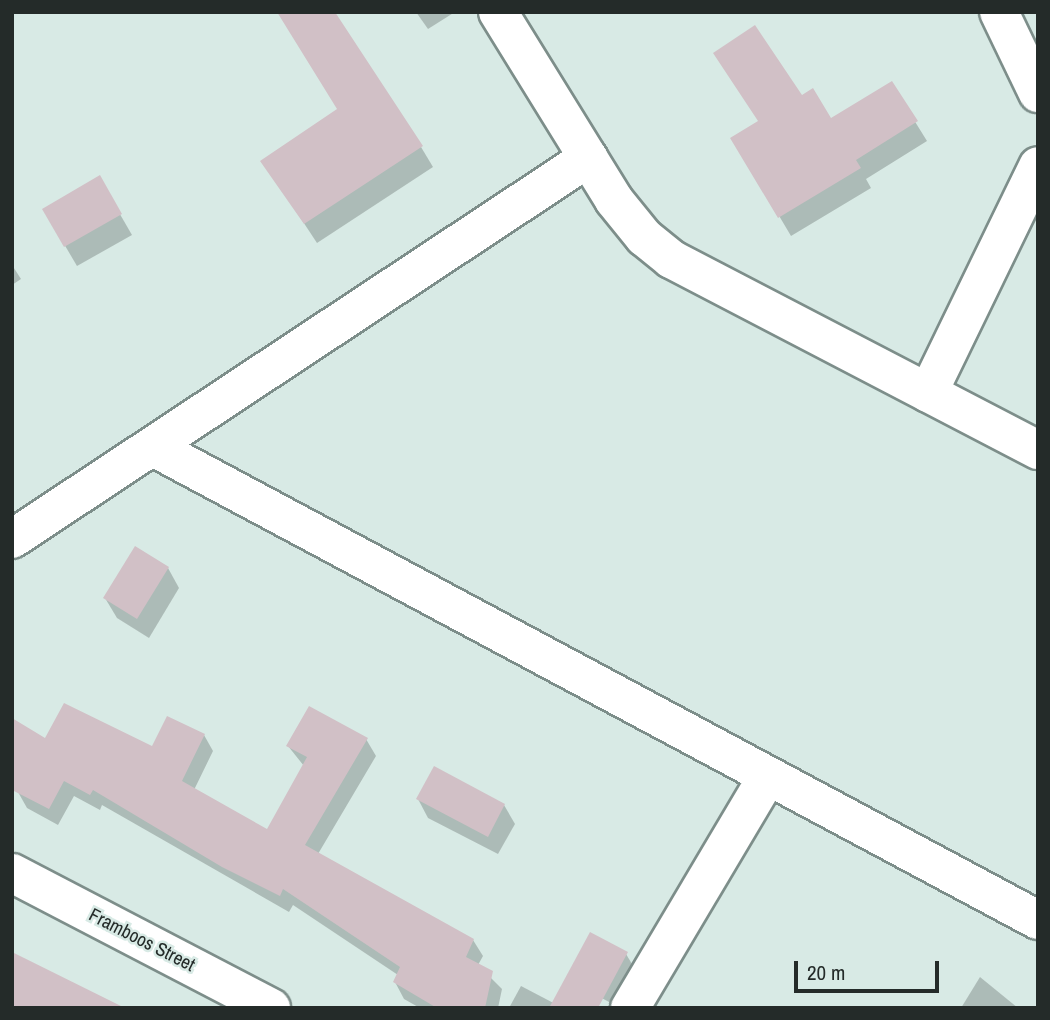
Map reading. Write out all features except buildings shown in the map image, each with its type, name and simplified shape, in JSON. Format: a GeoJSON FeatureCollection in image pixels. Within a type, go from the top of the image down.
{"type":"FeatureCollection","features":[{"type":"Feature","properties":{"kind":"street"},"geometry":{"type":"LineString","coordinates":[[498,12],[588,158],[644,237],[671,259],[1038,450]]}},
{"type":"Feature","properties":{"kind":"street"},"geometry":{"type":"LineString","coordinates":[[999,12],[1038,93]]}},
{"type":"Feature","properties":{"kind":"street"},"geometry":{"type":"LineString","coordinates":[[12,539],[155,448],[588,158]]}},
{"type":"Feature","properties":{"kind":"street"},"geometry":{"type":"LineString","coordinates":[[928,393],[1038,166]]}},
{"type":"Feature","properties":{"kind":"street"},"geometry":{"type":"LineString","coordinates":[[155,448],[766,779],[1038,920]]}},
{"type":"Feature","properties":{"kind":"street"},"geometry":{"type":"LineString","coordinates":[[630,1008],[688,903],[766,779]]}},
{"type":"Feature","properties":{"kind":"street","name":"Framboos Street"},"geometry":{"type":"LineString","coordinates":[[12,873],[271,1008]]}}]}
